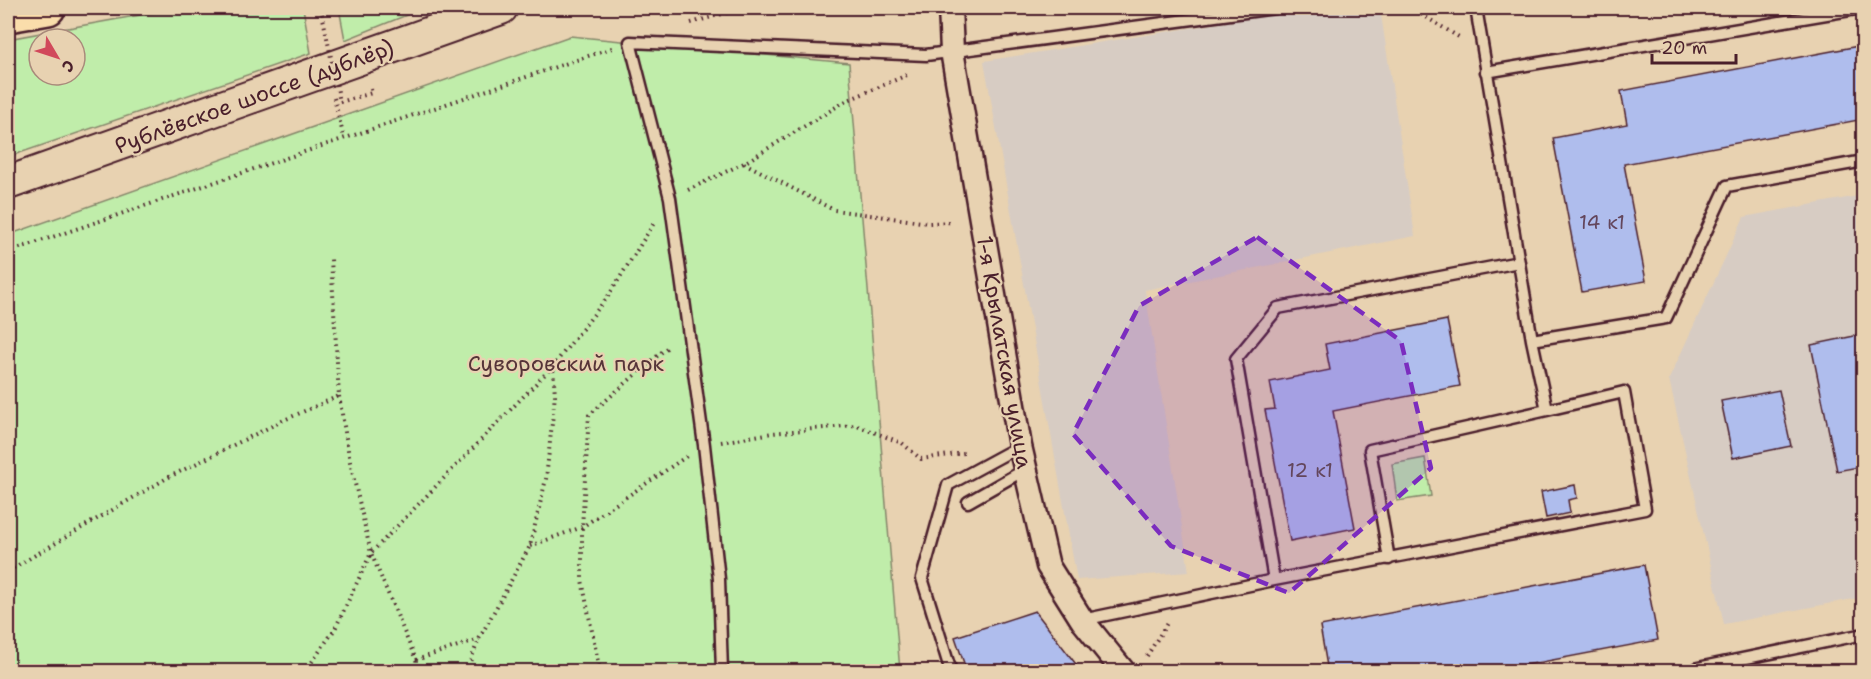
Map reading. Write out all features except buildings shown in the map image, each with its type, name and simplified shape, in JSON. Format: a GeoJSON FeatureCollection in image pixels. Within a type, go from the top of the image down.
{"type":"FeatureCollection","features":[{"type":"Feature","properties":{"kind":"main road"},"geometry":{"type":"LineString","coordinates":[[8,15],[48,8]]}},
{"type":"Feature","properties":{"kind":"street","name":"Рублёвское шоссе (дублёр)"},"geometry":{"type":"LineString","coordinates":[[8,183],[501,8]]}},
{"type":"Feature","properties":{"kind":"street","name":"1-я Крылатская улица"},"geometry":{"type":"LineString","coordinates":[[950,8],[952,51],[1020,446],[1048,566],[1082,620],[1124,672]]}},
{"type":"Feature","properties":{"kind":"lane"},"geometry":{"type":"LineString","coordinates":[[722,672],[719,579],[704,445],[670,198],[630,42],[926,55],[1275,8]]}},
{"type":"Feature","properties":{"kind":"lane"},"geometry":{"type":"LineString","coordinates":[[1476,8],[1532,340],[1547,410]]}},
{"type":"Feature","properties":{"kind":"lane"},"geometry":{"type":"LineString","coordinates":[[1486,72],[1862,8]]}},
{"type":"Feature","properties":{"kind":"lane"},"geometry":{"type":"LineString","coordinates":[[1532,340],[1666,318],[1727,186],[1863,161]]}},
{"type":"Feature","properties":{"kind":"lane"},"geometry":{"type":"LineString","coordinates":[[1274,580],[1236,359],[1278,308],[1519,262]]}},
{"type":"Feature","properties":{"kind":"lane"},"geometry":{"type":"LineString","coordinates":[[1082,620],[1274,580],[1389,559],[1645,509],[1624,392],[1370,450],[1389,559]]}},
{"type":"Feature","properties":{"kind":"lane"},"geometry":{"type":"LineString","coordinates":[[951,672],[922,578],[948,485],[1020,446]]}},
{"type":"Feature","properties":{"kind":"lane"},"geometry":{"type":"LineString","coordinates":[[968,502],[1026,469]]}},
{"type":"Feature","properties":{"kind":"lane"},"geometry":{"type":"LineString","coordinates":[[1698,668],[1863,634]]}},
{"type":"Feature","properties":{"kind":"path"},"geometry":{"type":"LineString","coordinates":[[321,8],[340,102]]}},
{"type":"Feature","properties":{"kind":"path"},"geometry":{"type":"LineString","coordinates":[[1411,8],[1483,51]]}},
{"type":"Feature","properties":{"kind":"path"},"geometry":{"type":"LineString","coordinates":[[8,252],[630,42]]}},
{"type":"Feature","properties":{"kind":"path"},"geometry":{"type":"LineString","coordinates":[[305,672],[335,629],[371,553],[553,366],[609,295],[670,198],[744,163],[846,101],[907,75]]}},
{"type":"Feature","properties":{"kind":"path"},"geometry":{"type":"LineString","coordinates":[[332,90],[344,138]]}},
{"type":"Feature","properties":{"kind":"path"},"geometry":{"type":"LineString","coordinates":[[744,163],[834,210],[929,223],[953,222]]}},
{"type":"Feature","properties":{"kind":"path"},"geometry":{"type":"LineString","coordinates":[[331,259],[339,396],[350,462],[371,553],[423,672]]}},
{"type":"Feature","properties":{"kind":"path"},"geometry":{"type":"LineString","coordinates":[[600,672],[582,580],[582,527],[589,415],[688,330]]}},
{"type":"Feature","properties":{"kind":"path"},"geometry":{"type":"LineString","coordinates":[[466,672],[479,639],[530,546],[546,479],[555,395],[553,366]]}},
{"type":"Feature","properties":{"kind":"path"},"geometry":{"type":"LineString","coordinates":[[8,571],[166,478],[284,420],[339,396]]}},
{"type":"Feature","properties":{"kind":"path"},"geometry":{"type":"LineString","coordinates":[[530,546],[582,527],[704,445],[771,433],[855,425],[902,443],[921,459],[966,453]]}},
{"type":"Feature","properties":{"kind":"path"},"geometry":{"type":"LineString","coordinates":[[1147,656],[1181,599]]}},
{"type":"Feature","properties":{"kind":"path"},"geometry":{"type":"LineString","coordinates":[[416,660],[479,639]]}},
{"type":"Feature","properties":{"kind":"highlighted area"},"geometry":{"type":"Polygon","coordinates":[[[1257,237],[1401,341],[1431,468],[1289,593],[1171,546],[1073,434],[1139,306],[1257,237]]]}},
{"type":"Feature","properties":{"kind":"shaded area"},"geometry":{"type":"Polygon","coordinates":[[[1315,8],[1380,8],[1415,236],[1145,290],[1189,572],[1077,580],[984,61],[1315,8]]]}},
{"type":"Feature","properties":{"kind":"shaded area"},"geometry":{"type":"Polygon","coordinates":[[[1863,195],[1863,597],[1724,624],[1669,379],[1744,217],[1863,195]]]}},
{"type":"Feature","properties":{"kind":"green space"},"geometry":{"type":"Polygon","coordinates":[[[179,8],[303,8],[311,53],[8,157],[8,39],[27,36],[27,87],[87,87],[87,27],[74,27],[179,8]]]}},
{"type":"Feature","properties":{"kind":"green space"},"geometry":{"type":"Polygon","coordinates":[[[339,8],[424,8],[345,40],[339,8]]]}},
{"type":"Feature","properties":{"kind":"green space","name":"Суворовский парк"},"geometry":{"type":"Polygon","coordinates":[[[570,36],[849,63],[900,671],[8,671],[8,235],[570,36]]]}},
{"type":"Feature","properties":{"kind":"green space"},"geometry":{"type":"Polygon","coordinates":[[[1425,458],[1431,496],[1397,501],[1392,464],[1425,458]]]}}]}
